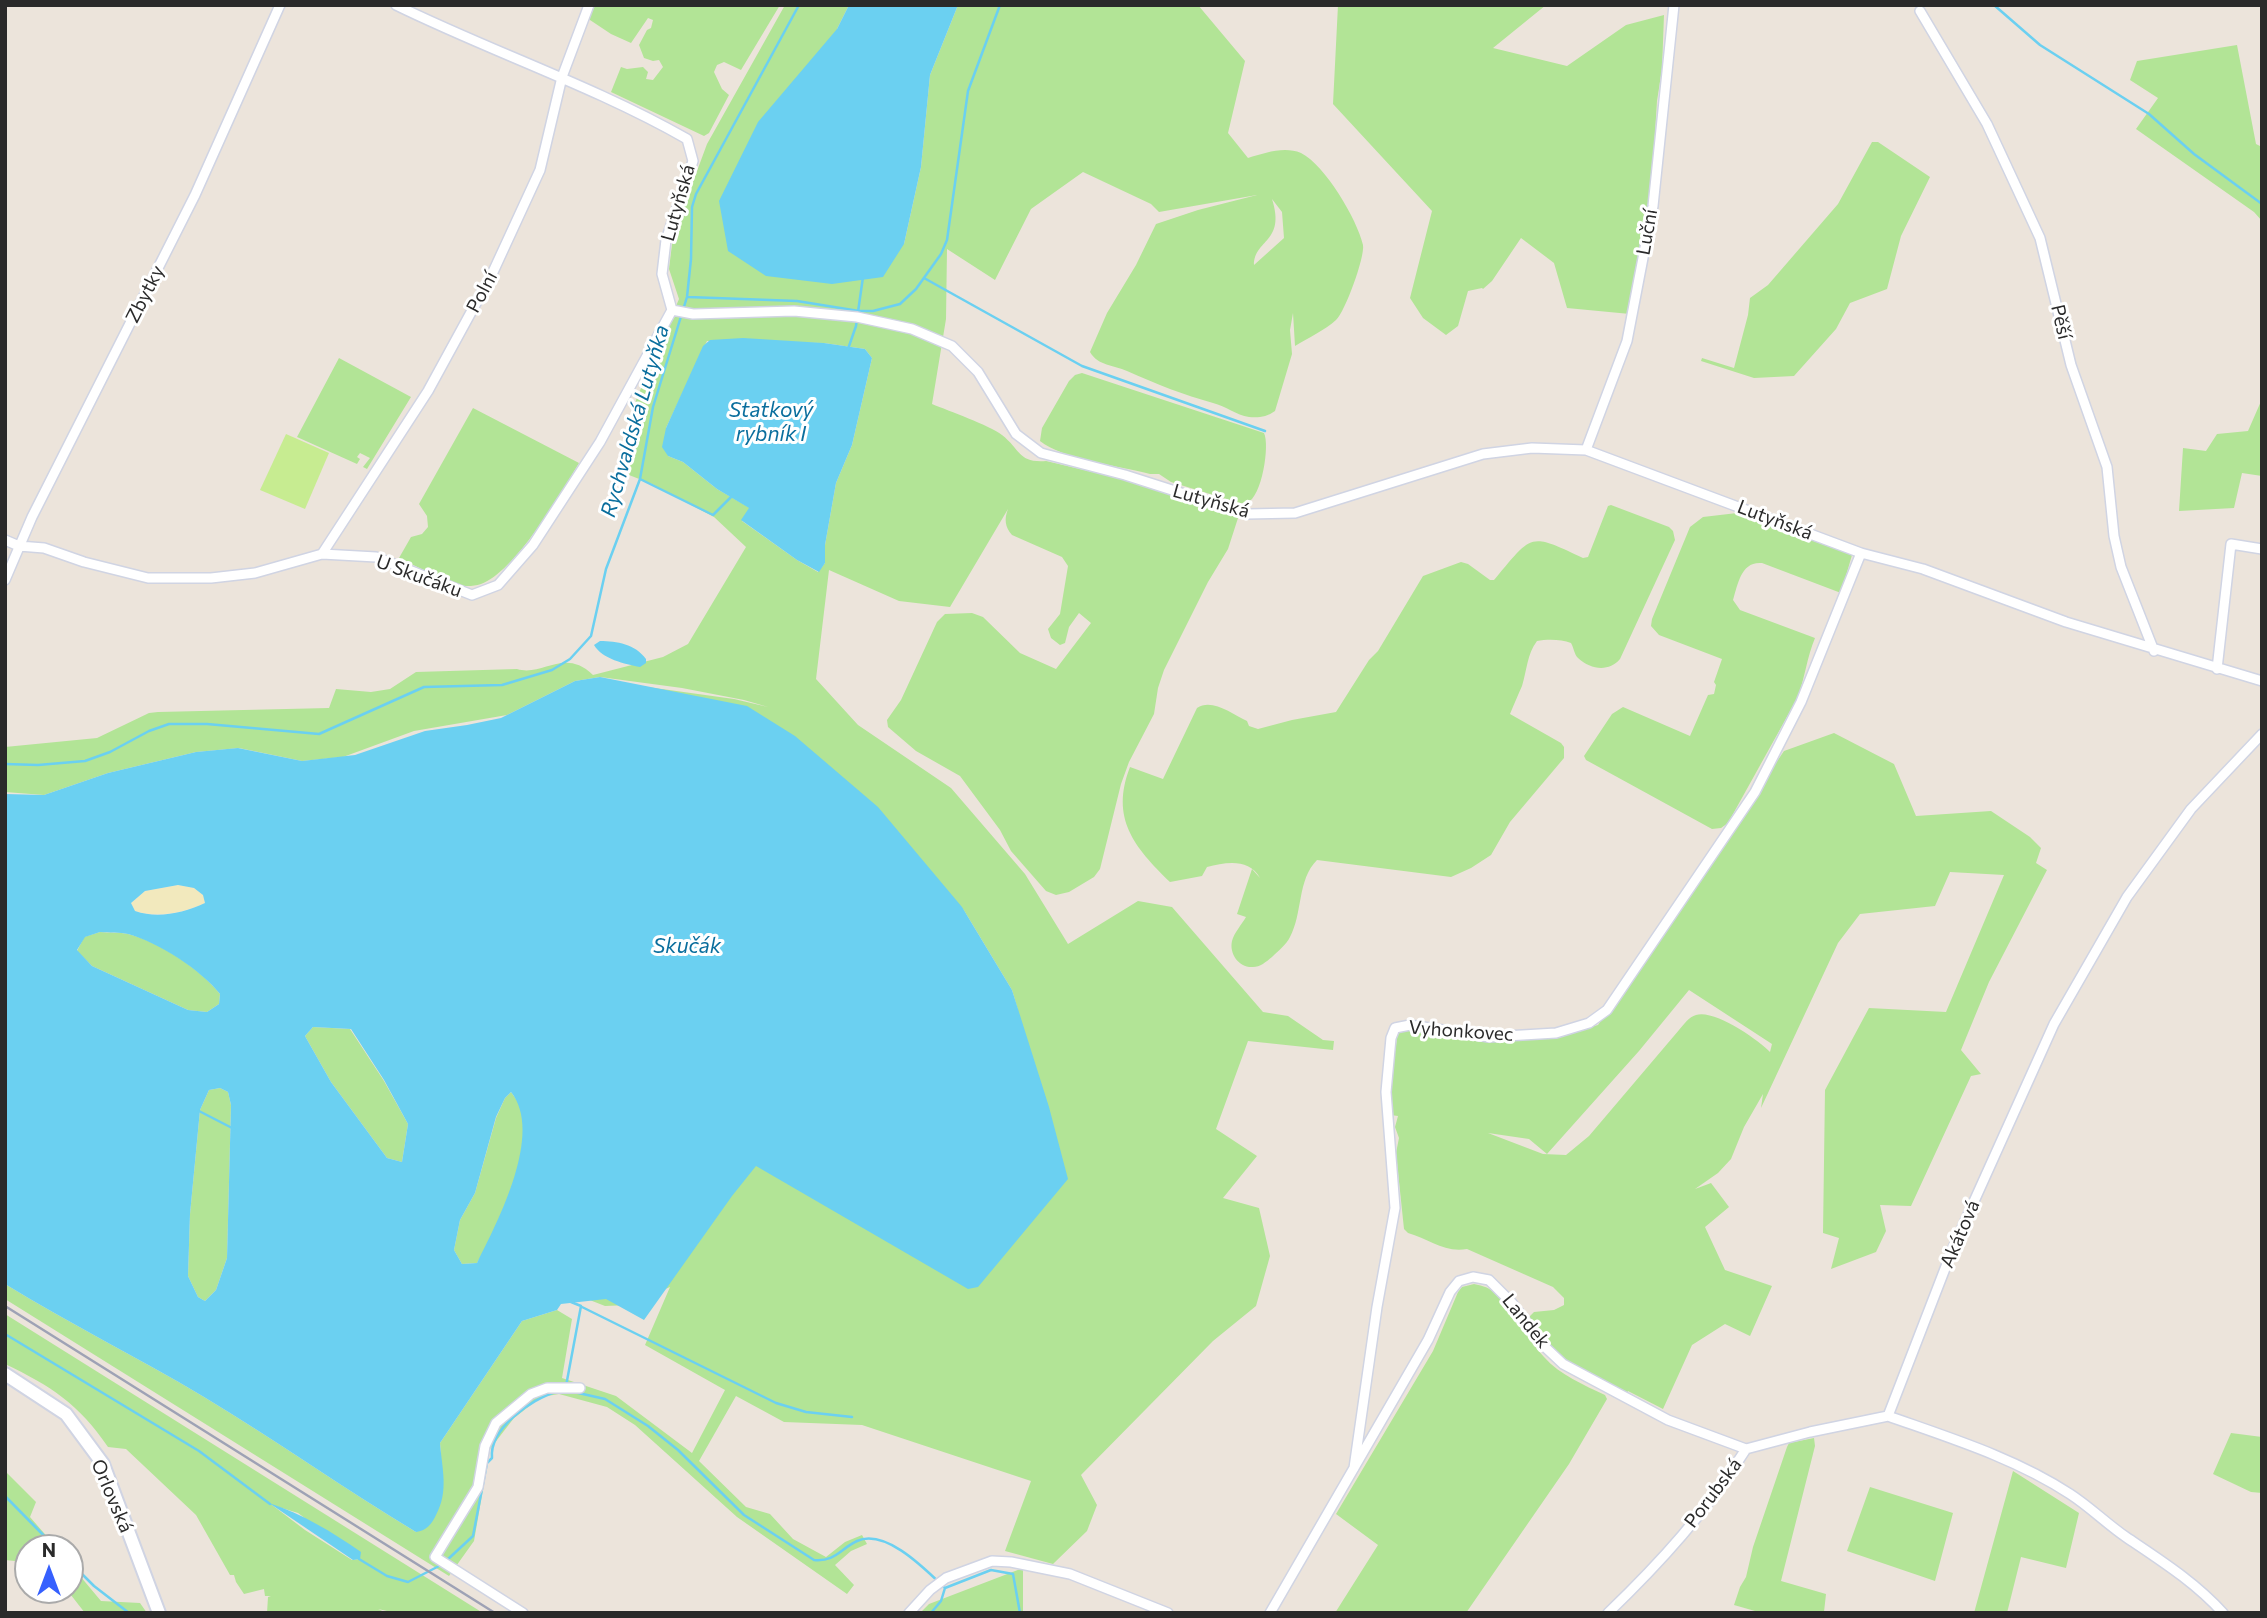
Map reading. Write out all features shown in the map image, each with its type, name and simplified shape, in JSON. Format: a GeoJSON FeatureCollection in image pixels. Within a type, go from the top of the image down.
{"type":"FeatureCollection","features":[{"type":"Feature","properties":{"kind":"main road","name":"Orlovská"},"geometry":{"type":"LineString","coordinates":[[5,1374],[66,1414],[103,1464],[159,1613]]}},
{"type":"Feature","properties":{"kind":"street","name":"Zbytky"},"geometry":{"type":"LineString","coordinates":[[5,580],[32,517],[195,195],[280,5]]}},
{"type":"Feature","properties":{"kind":"street","name":"Lutyňská"},"geometry":{"type":"LineString","coordinates":[[396,5],[444,29],[562,77],[687,139],[693,161],[666,240],[662,274],[671,310],[693,314],[794,311],[857,317],[912,329],[953,346],[978,372],[1016,435],[1041,453],[1125,475],[1247,514],[1295,513],[1483,454],[1532,449],[1586,450],[1861,553],[1923,569],[2066,622],[2262,681]]}},
{"type":"Feature","properties":{"kind":"street","name":"Polní"},"geometry":{"type":"LineString","coordinates":[[322,554],[428,391],[494,272],[540,170],[562,77],[589,5]]}},
{"type":"Feature","properties":{"kind":"street","name":"Luční"},"geometry":{"type":"LineString","coordinates":[[1586,450],[1627,341],[1653,206],[1674,5]]}},
{"type":"Feature","properties":{"kind":"street","name":"Pěší"},"geometry":{"type":"LineString","coordinates":[[1920,12],[1987,124],[2040,237],[2071,365],[2107,467],[2114,536],[2121,567],[2154,650]]}},
{"type":"Feature","properties":{"kind":"street","name":"U Skučáku"},"geometry":{"type":"LineString","coordinates":[[5,540],[19,546],[44,548],[84,562],[148,578],[211,578],[255,573],[322,554],[376,558],[472,594],[498,585],[533,545],[600,442],[671,310]]}},
{"type":"Feature","properties":{"kind":"street"},"geometry":{"type":"LineString","coordinates":[[2217,669],[2231,544],[2262,549]]}},
{"type":"Feature","properties":{"kind":"street","name":"Vyhonkovec"},"geometry":{"type":"LineString","coordinates":[[1270,1613],[1354,1468],[1377,1307],[1395,1208],[1386,1092],[1391,1038],[1395,1028],[1410,1025],[1489,1037],[1556,1033],[1589,1024],[1607,1010],[1755,792],[1801,702],[1861,553]]}},
{"type":"Feature","properties":{"kind":"street","name":"Akátová"},"geometry":{"type":"LineString","coordinates":[[1888,1416],[1953,1248],[2054,1024],[2127,897],[2191,809],[2262,734]]}},
{"type":"Feature","properties":{"kind":"street","name":"Landek"},"geometry":{"type":"LineString","coordinates":[[1354,1468],[1428,1340],[1450,1292],[1459,1281],[1473,1278],[1489,1280],[1500,1290],[1546,1348],[1563,1364],[1668,1420],[1746,1449]]}},
{"type":"Feature","properties":{"kind":"street"},"geometry":{"type":"LineString","coordinates":[[523,1613],[436,1558],[478,1487],[483,1472],[485,1447],[496,1423],[531,1394],[547,1388],[576,1388]]}},
{"type":"Feature","properties":{"kind":"street"},"geometry":{"type":"LineString","coordinates":[[1888,1416],[2027,1470],[2071,1495],[2183,1575],[2222,1613]]}},
{"type":"Feature","properties":{"kind":"street","name":"Porubská"},"geometry":{"type":"LineString","coordinates":[[1608,1613],[1652,1570],[1720,1490],[1746,1449],[1888,1416]]}},
{"type":"Feature","properties":{"kind":"street"},"geometry":{"type":"LineString","coordinates":[[909,1613],[945,1579],[992,1561],[1011,1562],[1070,1574],[1168,1613]]}},
{"type":"Feature","properties":{"kind":"green space"},"geometry":{"type":"Polygon","coordinates":[[[593,5],[780,5],[741,70],[724,62],[717,65],[714,72],[722,89],[729,95],[709,133],[704,136],[611,92],[621,67],[643,67],[648,72],[646,79],[653,80],[663,67],[659,60],[644,58],[639,45],[647,30],[651,28],[653,20],[648,18],[631,43],[587,18],[593,5]]]}},
{"type":"Feature","properties":{"kind":"green space"},"geometry":{"type":"Polygon","coordinates":[[[785,5],[849,5],[837,29],[904,244],[921,167],[930,75],[958,5],[1198,5],[1245,61],[1228,133],[1248,158],[1288,150],[1301,153],[1310,159],[1339,194],[1363,245],[1354,284],[1336,320],[1295,346],[1293,313],[1290,330],[1292,354],[1275,411],[1256,417],[1240,414],[1107,365],[1093,357],[1090,352],[1107,313],[1136,265],[1156,224],[1257,195],[1159,212],[1151,204],[1083,172],[1031,209],[995,280],[947,249],[946,319],[932,404],[996,431],[1030,460],[1046,461],[1114,477],[1234,514],[1238,518],[1228,549],[1208,582],[1164,670],[1154,714],[1129,762],[1100,869],[1094,877],[1069,892],[1056,895],[1046,891],[1011,851],[1000,830],[960,776],[916,751],[888,727],[887,720],[901,700],[937,622],[945,614],[972,613],[983,617],[1020,653],[1056,669],[1091,623],[1079,613],[1069,627],[1065,643],[1060,645],[1051,638],[1048,629],[1060,614],[1068,566],[1062,557],[1012,535],[1006,523],[1008,509],[950,607],[899,601],[829,570],[816,679],[858,725],[951,788],[1025,874],[1068,944],[1138,901],[1172,907],[1263,1012],[1288,1016],[1323,1040],[1334,1041],[1333,1050],[1248,1041],[1216,1129],[1257,1156],[1223,1198],[1259,1208],[1270,1256],[1256,1306],[1213,1341],[1081,1475],[1097,1505],[1087,1531],[1053,1564],[1005,1551],[1031,1481],[862,1425],[784,1422],[736,1396],[699,1461],[746,1507],[770,1514],[793,1539],[826,1557],[845,1542],[862,1535],[867,1544],[851,1551],[835,1565],[854,1585],[847,1594],[737,1517],[635,1425],[607,1407],[559,1394],[541,1397],[514,1418],[490,1449],[474,1541],[449,1576],[5,1299],[5,1284],[204,1397],[416,1532],[441,1455],[440,1443],[522,1321],[557,1310],[572,1319],[562,1378],[616,1396],[692,1453],[725,1390],[645,1345],[670,1287],[629,1305],[605,1306],[498,1264],[482,1254],[477,1263],[462,1264],[454,1250],[460,1220],[475,1193],[496,1118],[505,1098],[511,1092],[516,1099],[590,679],[734,699],[768,707],[744,700],[682,688],[600,677],[575,681],[507,715],[414,731],[343,757],[302,761],[239,748],[196,752],[108,773],[44,795],[5,792],[5,747],[97,738],[149,713],[329,708],[336,689],[371,692],[390,689],[416,672],[527,670],[573,663],[593,675],[663,657],[688,644],[746,547],[714,517],[652,484],[629,475],[636,400],[679,299],[669,269],[673,236],[707,144],[785,5]],[[1272,199],[1275,224],[1255,257],[1254,265],[1284,238],[1282,212],[1272,199]],[[707,341],[666,428],[668,456],[683,462],[717,489],[750,508],[742,521],[818,572],[825,563],[825,545],[836,483],[852,445],[872,358],[865,349],[824,343],[707,341]],[[962,907],[1018,1010],[1012,990],[962,907]]]}},
{"type":"Feature","properties":{"kind":"green space"},"geometry":{"type":"Polygon","coordinates":[[[1338,5],[1546,5],[1493,48],[1567,66],[1626,25],[1664,15],[1651,196],[1630,314],[1567,308],[1554,263],[1521,238],[1492,281],[1483,289],[1468,291],[1458,326],[1446,335],[1423,318],[1410,298],[1432,211],[1333,104],[1338,5]]]}},
{"type":"Feature","properties":{"kind":"green space"},"geometry":{"type":"Polygon","coordinates":[[[2237,45],[2256,144],[2262,147],[2262,221],[2254,212],[2136,129],[2158,98],[2130,80],[2137,61],[2237,45]]]}},
{"type":"Feature","properties":{"kind":"green space"},"geometry":{"type":"Polygon","coordinates":[[[1872,142],[1878,142],[1930,177],[1901,236],[1887,289],[1850,303],[1836,329],[1794,376],[1754,378],[1701,361],[1702,358],[1734,368],[1750,298],[1768,285],[1838,204],[1872,142]]]}},
{"type":"Feature","properties":{"kind":"green space"},"geometry":{"type":"Polygon","coordinates":[[[339,358],[411,397],[367,469],[363,467],[370,458],[360,453],[357,464],[297,437],[339,358]]]}},
{"type":"Feature","properties":{"kind":"green space"},"geometry":{"type":"Polygon","coordinates":[[[1082,373],[1264,433],[1266,448],[1261,481],[1252,499],[1246,503],[1237,502],[1171,482],[1159,474],[1062,453],[1040,441],[1042,428],[1069,381],[1082,373]]]}},
{"type":"Feature","properties":{"kind":"green space"},"geometry":{"type":"Polygon","coordinates":[[[2262,399],[2262,476],[2242,473],[2234,508],[2179,511],[2183,448],[2206,451],[2217,434],[2248,431],[2262,399]]]}},
{"type":"Feature","properties":{"kind":"green space"},"geometry":{"type":"Polygon","coordinates":[[[473,408],[579,463],[536,531],[508,565],[481,584],[464,586],[454,585],[399,558],[411,537],[422,534],[428,527],[427,516],[419,504],[473,408]]]}},
{"type":"Feature","properties":{"kind":"green space"},"geometry":{"type":"Polygon","coordinates":[[[286,434],[329,453],[305,509],[260,490],[286,434]]]}},
{"type":"Feature","properties":{"kind":"green space"},"geometry":{"type":"Polygon","coordinates":[[[1608,506],[1669,527],[1675,540],[1616,663],[1605,668],[1588,665],[1577,656],[1571,643],[1563,641],[1537,641],[1534,646],[1510,714],[1561,743],[1564,747],[1564,758],[1510,822],[1491,855],[1451,877],[1317,860],[1306,877],[1294,928],[1286,943],[1261,965],[1248,967],[1239,963],[1231,946],[1246,917],[1237,914],[1252,869],[1243,864],[1222,864],[1207,867],[1202,876],[1170,882],[1136,844],[1124,817],[1124,785],[1130,767],[1163,779],[1197,708],[1203,705],[1222,708],[1258,729],[1336,712],[1369,660],[1378,651],[1423,576],[1461,562],[1494,580],[1525,546],[1532,542],[1541,541],[1583,558],[1588,557],[1608,506]]]}},
{"type":"Feature","properties":{"kind":"green space"},"geometry":{"type":"Polygon","coordinates":[[[1737,513],[1852,555],[1841,593],[1762,563],[1749,566],[1742,575],[1733,600],[1740,610],[1815,638],[1798,697],[1728,823],[1721,828],[1712,829],[1586,760],[1584,756],[1612,714],[1623,707],[1690,736],[1708,695],[1714,694],[1714,682],[1722,659],[1659,635],[1651,626],[1652,619],[1690,527],[1703,517],[1737,513]]]}},
{"type":"Feature","properties":{"kind":"green space"},"geometry":{"type":"Polygon","coordinates":[[[1834,733],[1894,764],[1916,816],[1991,811],[2030,837],[2041,848],[2036,863],[2047,870],[1989,982],[1961,1050],[1981,1074],[1971,1076],[1911,1206],[1880,1205],[1886,1231],[1876,1252],[1831,1269],[1839,1238],[1823,1233],[1825,1090],[1869,1008],[1946,1012],[2004,875],[1950,872],[1935,906],[1860,914],[1838,943],[1761,1108],[1763,1094],[1744,1127],[1731,1159],[1718,1173],[1695,1189],[1711,1183],[1729,1207],[1705,1227],[1725,1270],[1772,1286],[1750,1336],[1725,1324],[1692,1345],[1663,1409],[1628,1391],[1627,1393],[1616,1389],[1581,1373],[1551,1350],[1529,1317],[1534,1312],[1554,1310],[1564,1305],[1564,1298],[1553,1287],[1467,1249],[1444,1247],[1404,1229],[1396,1153],[1399,1138],[1395,1127],[1398,1116],[1391,1115],[1391,1078],[1398,1032],[1402,1028],[1481,1039],[1558,1036],[1598,1025],[1784,751],[1834,733]],[[1689,990],[1639,1051],[1547,1154],[1529,1139],[1488,1133],[1543,1154],[1566,1155],[1589,1136],[1685,1023],[1696,1015],[1704,1014],[1724,1021],[1746,1033],[1770,1052],[1772,1044],[1689,990]]]}},
{"type":"Feature","properties":{"kind":"green space"},"geometry":{"type":"Polygon","coordinates":[[[100,932],[128,934],[166,950],[191,966],[212,985],[220,994],[219,1004],[207,1012],[188,1010],[92,966],[77,951],[84,937],[100,932]]]}},
{"type":"Feature","properties":{"kind":"green space"},"geometry":{"type":"Polygon","coordinates":[[[313,1027],[350,1029],[408,1124],[402,1162],[387,1158],[331,1082],[305,1036],[313,1027]]]}},
{"type":"Feature","properties":{"kind":"green space"},"geometry":{"type":"Polygon","coordinates":[[[220,1088],[228,1092],[231,1105],[227,1258],[216,1290],[205,1301],[198,1297],[188,1276],[190,1214],[200,1110],[209,1090],[220,1088]]]}},
{"type":"Feature","properties":{"kind":"green space"},"geometry":{"type":"Polygon","coordinates":[[[1474,1284],[1487,1288],[1506,1303],[1550,1363],[1573,1379],[1605,1395],[1607,1399],[1569,1464],[1466,1613],[1335,1613],[1378,1545],[1336,1514],[1433,1351],[1458,1292],[1462,1287],[1474,1284]]]}},
{"type":"Feature","properties":{"kind":"green space"},"geometry":{"type":"Polygon","coordinates":[[[5,1314],[483,1613],[396,1613],[378,1609],[387,1613],[267,1613],[268,1597],[271,1596],[265,1596],[264,1589],[244,1594],[196,1515],[126,1449],[108,1447],[86,1419],[63,1398],[5,1364],[5,1314]],[[272,1505],[352,1560],[360,1559],[298,1513],[272,1505]]]}},
{"type":"Feature","properties":{"kind":"green space"},"geometry":{"type":"Polygon","coordinates":[[[2231,1433],[2262,1437],[2262,1493],[2251,1492],[2213,1474],[2231,1433]]]}},
{"type":"Feature","properties":{"kind":"green space"},"geometry":{"type":"Polygon","coordinates":[[[1814,1438],[1815,1446],[1781,1581],[1826,1594],[1824,1612],[1762,1613],[1734,1605],[1746,1577],[1753,1547],[1787,1447],[1789,1443],[1814,1438]]]}},
{"type":"Feature","properties":{"kind":"green space"},"geometry":{"type":"Polygon","coordinates":[[[5,1471],[36,1502],[30,1517],[45,1534],[14,1534],[14,1561],[5,1560],[5,1471]]]}},
{"type":"Feature","properties":{"kind":"green space"},"geometry":{"type":"Polygon","coordinates":[[[2013,1471],[2079,1513],[2066,1568],[2021,1557],[2007,1613],[1974,1613],[2013,1471]]]}},
{"type":"Feature","properties":{"kind":"green space"},"geometry":{"type":"Polygon","coordinates":[[[1870,1487],[1953,1513],[1935,1581],[1847,1551],[1870,1487]]]}},
{"type":"Feature","properties":{"kind":"green space"},"geometry":{"type":"Polygon","coordinates":[[[1023,1568],[1023,1613],[920,1613],[929,1604],[1023,1568]]]}},
{"type":"Feature","properties":{"kind":"green space"},"geometry":{"type":"Polygon","coordinates":[[[84,1581],[101,1601],[140,1603],[147,1613],[85,1613],[78,1604],[84,1604],[84,1581]]]}},
{"type":"Feature","properties":{"kind":"sand"},"geometry":{"type":"Polygon","coordinates":[[[178,885],[194,888],[203,895],[205,903],[179,912],[161,914],[135,911],[131,903],[145,891],[178,885]]]}},
{"type":"Feature","properties":{"kind":"water"},"geometry":{"type":"Polygon","coordinates":[[[849,5],[958,5],[930,75],[921,167],[904,244],[883,277],[832,284],[766,276],[728,251],[719,201],[758,122],[837,29],[849,5]]]}},
{"type":"Feature","properties":{"kind":"water","name":"Statkový rybník I"},"geometry":{"type":"Polygon","coordinates":[[[743,338],[824,343],[865,349],[872,358],[852,445],[836,483],[825,545],[825,563],[819,572],[797,560],[741,520],[749,508],[717,489],[683,462],[668,456],[662,447],[666,428],[703,346],[710,340],[743,338]]]}},
{"type":"Feature","properties":{"kind":"water"},"geometry":{"type":"Polygon","coordinates":[[[600,641],[631,647],[642,654],[646,663],[640,667],[608,657],[594,645],[600,641]]]}},
{"type":"Feature","properties":{"kind":"water","name":"Skučák"},"geometry":{"type":"Polygon","coordinates":[[[600,677],[747,706],[795,736],[878,807],[962,907],[1012,990],[1049,1107],[1068,1179],[978,1287],[968,1289],[756,1166],[644,1320],[606,1299],[561,1304],[557,1310],[522,1321],[440,1443],[444,1480],[440,1506],[431,1524],[416,1532],[204,1397],[5,1284],[5,794],[44,795],[108,773],[196,752],[238,748],[302,761],[355,755],[425,731],[501,718],[575,681],[600,677]],[[178,885],[145,891],[131,903],[135,911],[153,915],[170,914],[205,903],[203,895],[194,888],[178,885]],[[100,932],[85,937],[77,950],[92,966],[188,1010],[207,1012],[219,1004],[220,994],[212,985],[178,958],[152,943],[122,933],[100,932]],[[313,1027],[305,1036],[331,1082],[387,1158],[402,1162],[408,1124],[351,1029],[313,1027]],[[220,1088],[209,1090],[200,1110],[190,1214],[188,1276],[198,1297],[205,1301],[216,1290],[227,1258],[231,1105],[228,1092],[220,1088]],[[511,1092],[496,1117],[475,1193],[460,1220],[454,1250],[462,1264],[477,1263],[506,1201],[520,1153],[523,1130],[520,1109],[511,1092]]]}},
{"type":"Feature","properties":{"kind":"water"},"geometry":{"type":"Polygon","coordinates":[[[269,1503],[294,1512],[328,1531],[361,1552],[360,1559],[353,1560],[269,1503]]]}},
{"type":"Feature","properties":{"kind":"waterway","name":"Rychvaldská Lutyňka"},"geometry":{"type":"LineString","coordinates":[[5,764],[38,765],[85,761],[169,724],[207,724],[319,734],[424,687],[502,685],[552,670],[570,659],[591,636],[606,569],[640,479],[653,407],[687,297],[692,207],[696,194],[799,5]]}},
{"type":"Feature","properties":{"kind":"waterway","name":"Rychvaldská Lutyňka"},"geometry":{"type":"LineString","coordinates":[[688,297],[797,301],[859,311],[873,311],[900,304],[916,289],[941,254],[947,240],[968,91],[1000,5]]}},
{"type":"Feature","properties":{"kind":"waterway"},"geometry":{"type":"LineString","coordinates":[[1994,5],[2040,45],[2149,114],[2194,154],[2262,204]]}},
{"type":"Feature","properties":{"kind":"waterway","name":"Rychvaldská Lutyňka"},"geometry":{"type":"LineString","coordinates":[[848,349],[856,326],[863,277]]}},
{"type":"Feature","properties":{"kind":"waterway"},"geometry":{"type":"LineString","coordinates":[[924,278],[1082,366],[1265,431]]}},
{"type":"Feature","properties":{"kind":"waterway"},"geometry":{"type":"LineString","coordinates":[[640,479],[713,515],[734,494]]}},
{"type":"Feature","properties":{"kind":"waterway"},"geometry":{"type":"LineString","coordinates":[[199,1111],[234,1129]]}},
{"type":"Feature","properties":{"kind":"waterway"},"geometry":{"type":"LineString","coordinates":[[566,1386],[581,1306],[571,1302]]}},
{"type":"Feature","properties":{"kind":"waterway"},"geometry":{"type":"LineString","coordinates":[[582,1307],[776,1403],[806,1412],[852,1417]]}},
{"type":"Feature","properties":{"kind":"waterway"},"geometry":{"type":"LineString","coordinates":[[5,1334],[199,1451],[270,1504]]}},
{"type":"Feature","properties":{"kind":"waterway"},"geometry":{"type":"LineString","coordinates":[[446,1561],[473,1536],[487,1463],[492,1458],[497,1436],[524,1408],[556,1392]]}},
{"type":"Feature","properties":{"kind":"waterway"},"geometry":{"type":"LineString","coordinates":[[574,1392],[605,1399],[648,1426],[678,1450],[744,1515],[814,1560],[832,1557],[857,1541],[880,1540],[893,1545],[945,1588],[941,1601],[931,1613]]}},
{"type":"Feature","properties":{"kind":"waterway"},"geometry":{"type":"LineString","coordinates":[[5,1496],[42,1534]]}},
{"type":"Feature","properties":{"kind":"waterway"},"geometry":{"type":"LineString","coordinates":[[359,1559],[387,1576],[408,1582],[441,1565]]}},
{"type":"Feature","properties":{"kind":"waterway"},"geometry":{"type":"LineString","coordinates":[[945,1588],[991,1570],[1013,1574],[1020,1613]]}},
{"type":"Feature","properties":{"kind":"waterway"},"geometry":{"type":"LineString","coordinates":[[84,1576],[129,1613]]}},
{"type":"Feature","properties":{"kind":"railway"},"geometry":{"type":"LineString","coordinates":[[5,1306],[495,1613]]}}]}
